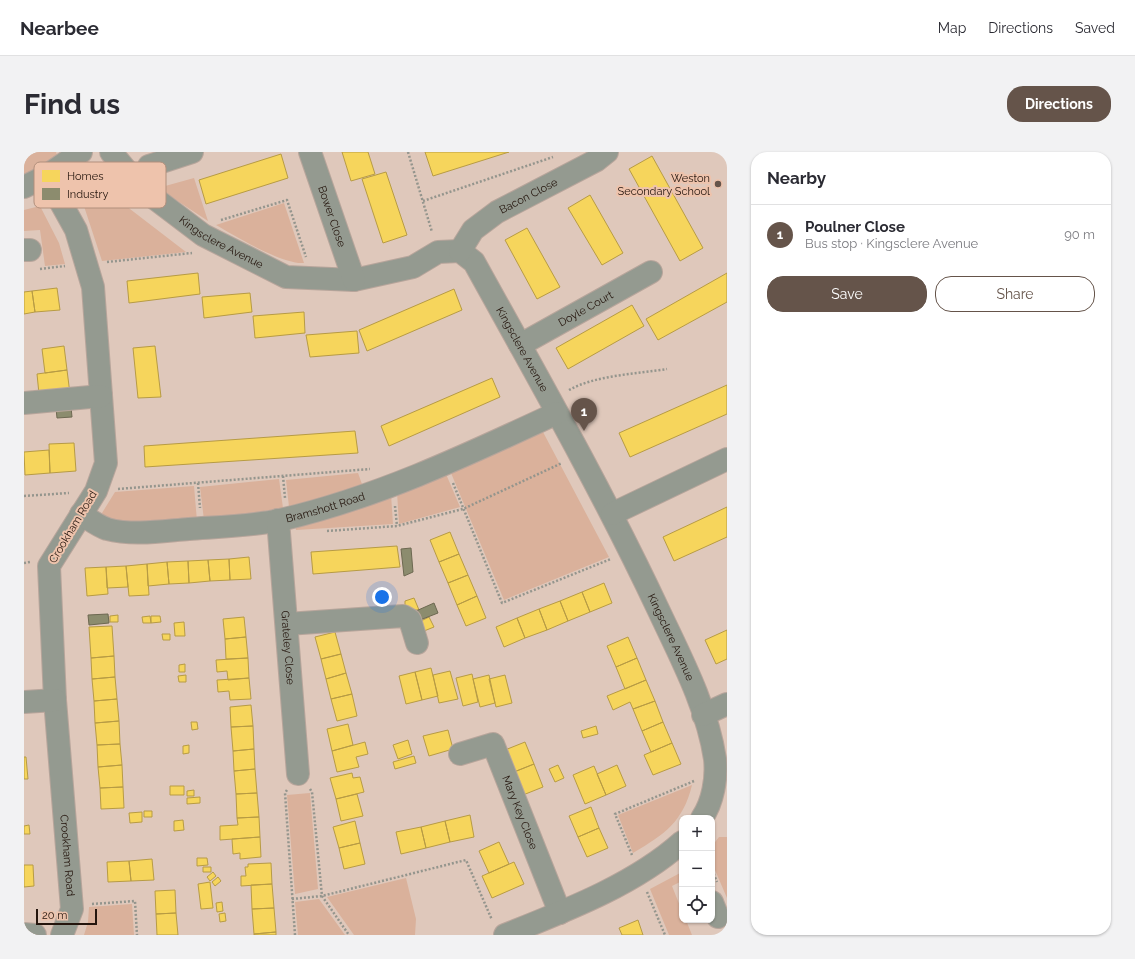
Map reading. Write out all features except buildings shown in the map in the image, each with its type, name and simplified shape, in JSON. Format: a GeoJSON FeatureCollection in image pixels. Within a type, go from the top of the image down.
{"type":"FeatureCollection","features":[{"type":"Feature","properties":{"kind":"street"},"geometry":{"type":"LineString","coordinates":[[66,162],[81,152]]}},
{"type":"Feature","properties":{"kind":"street","name":"Kingsclere Avenue"},"geometry":{"type":"LineString","coordinates":[[111,152],[119,162]]}},
{"type":"Feature","properties":{"kind":"street"},"geometry":{"type":"LineString","coordinates":[[161,162],[192,152]]}},
{"type":"Feature","properties":{"kind":"street","name":"Bower Close"},"geometry":{"type":"LineString","coordinates":[[310,152],[354,280]]}},
{"type":"Feature","properties":{"kind":"street","name":"Bacon Close"},"geometry":{"type":"LineString","coordinates":[[460,250],[473,230],[497,212],[597,160],[607,152]]}},
{"type":"Feature","properties":{"kind":"street"},"geometry":{"type":"LineString","coordinates":[[24,187],[34,182]]}},
{"type":"Feature","properties":{"kind":"street","name":"Kingsclere Avenue"},"geometry":{"type":"LineString","coordinates":[[166,207],[203,235],[286,277],[354,280],[412,267],[438,252],[460,250],[474,262],[631,550],[679,654],[704,715],[719,783],[703,815]]}},
{"type":"Feature","properties":{"kind":"street","name":"Crookham Road"},"geometry":{"type":"LineString","coordinates":[[62,935],[72,909],[72,905],[55,700],[49,566],[96,491],[106,463],[93,287],[76,230],[64,208]]}},
{"type":"Feature","properties":{"kind":"street","name":"Doyle Court"},"geometry":{"type":"LineString","coordinates":[[520,345],[651,272]]}},
{"type":"Feature","properties":{"kind":"street"},"geometry":{"type":"LineString","coordinates":[[24,403],[101,396]]}},
{"type":"Feature","properties":{"kind":"street","name":"Bramshott Road"},"geometry":{"type":"LineString","coordinates":[[81,514],[106,529],[130,532],[210,528],[278,520],[340,503],[445,464],[553,407]]}},
{"type":"Feature","properties":{"kind":"street"},"geometry":{"type":"LineString","coordinates":[[612,514],[727,459]]}},
{"type":"Feature","properties":{"kind":"street","name":"Grateley Close"},"geometry":{"type":"LineString","coordinates":[[278,520],[298,774]]}},
{"type":"Feature","properties":{"kind":"street"},"geometry":{"type":"LineString","coordinates":[[287,624],[403,616],[410,620],[417,643]]}},
{"type":"Feature","properties":{"kind":"street"},"geometry":{"type":"LineString","coordinates":[[24,702],[55,700]]}},
{"type":"Feature","properties":{"kind":"street"},"geometry":{"type":"LineString","coordinates":[[704,715],[727,704]]}},
{"type":"Feature","properties":{"kind":"street","name":"Mary Key Close"},"geometry":{"type":"LineString","coordinates":[[460,754],[493,744],[560,913]]}},
{"type":"Feature","properties":{"kind":"street"},"geometry":{"type":"LineString","coordinates":[[499,928],[560,913],[639,872],[669,854],[679,845]]}},
{"type":"Feature","properties":{"kind":"street"},"geometry":{"type":"LineString","coordinates":[[24,934],[34,935]]}},
{"type":"Feature","properties":{"kind":"path"},"geometry":{"type":"LineString","coordinates":[[408,152],[438,252]]}},
{"type":"Feature","properties":{"kind":"path"},"geometry":{"type":"LineString","coordinates":[[423,201],[552,157]]}},
{"type":"Feature","properties":{"kind":"path"},"geometry":{"type":"LineString","coordinates":[[28,257],[86,264],[195,252],[210,223],[287,200],[313,278]]}},
{"type":"Feature","properties":{"kind":"path"},"geometry":{"type":"LineString","coordinates":[[553,407],[580,384],[668,369]]}},
{"type":"Feature","properties":{"kind":"path"},"geometry":{"type":"LineString","coordinates":[[326,531],[397,526],[463,509],[565,461]]}},
{"type":"Feature","properties":{"kind":"path"},"geometry":{"type":"LineString","coordinates":[[445,464],[502,603],[631,550]]}},
{"type":"Feature","properties":{"kind":"path"},"geometry":{"type":"LineString","coordinates":[[24,496],[374,468]]}},
{"type":"Feature","properties":{"kind":"path"},"geometry":{"type":"LineString","coordinates":[[295,935],[285,793],[298,774],[312,792],[322,896],[349,935]]}},
{"type":"Feature","properties":{"kind":"path"},"geometry":{"type":"LineString","coordinates":[[665,935],[615,814],[719,783]]}},
{"type":"Feature","properties":{"kind":"path"},"geometry":{"type":"LineString","coordinates":[[292,899],[322,896],[466,860],[499,928]]}},
{"type":"Feature","properties":{"kind":"path"},"geometry":{"type":"LineString","coordinates":[[72,905],[135,901],[137,935]]}},
{"type":"Feature","properties":{"kind":"shaded area"},"geometry":{"type":"Polygon","coordinates":[[[24,152],[56,152],[58,158],[52,162],[34,162],[34,173],[24,179],[24,152]]]}},
{"type":"Feature","properties":{"kind":"shaded area"},"geometry":{"type":"Polygon","coordinates":[[[194,178],[208,221],[166,193],[166,186],[194,178]]]}},
{"type":"Feature","properties":{"kind":"shaded area"},"geometry":{"type":"Polygon","coordinates":[[[284,203],[304,263],[295,262],[272,255],[216,225],[284,203]]]}},
{"type":"Feature","properties":{"kind":"shaded area"},"geometry":{"type":"Polygon","coordinates":[[[34,208],[41,208],[59,243],[65,264],[45,266],[40,230],[24,231],[24,210],[34,208]]]}},
{"type":"Feature","properties":{"kind":"shaded area"},"geometry":{"type":"Polygon","coordinates":[[[85,208],[129,208],[186,252],[102,261],[85,208]]]}},
{"type":"Feature","properties":{"kind":"shaded area"},"geometry":{"type":"Polygon","coordinates":[[[543,432],[609,557],[504,600],[451,473],[543,432]]]}},
{"type":"Feature","properties":{"kind":"shaded area"},"geometry":{"type":"Polygon","coordinates":[[[358,473],[363,487],[289,507],[286,480],[358,473]]]}},
{"type":"Feature","properties":{"kind":"shaded area"},"geometry":{"type":"Polygon","coordinates":[[[446,474],[460,507],[399,524],[397,492],[446,474]]]}},
{"type":"Feature","properties":{"kind":"shaded area"},"geometry":{"type":"Polygon","coordinates":[[[279,479],[283,508],[204,520],[200,487],[279,479]]]}},
{"type":"Feature","properties":{"kind":"shaded area"},"geometry":{"type":"Polygon","coordinates":[[[194,486],[197,521],[135,524],[107,520],[102,513],[115,492],[194,486]]]}},
{"type":"Feature","properties":{"kind":"shaded area"},"geometry":{"type":"Polygon","coordinates":[[[391,494],[393,524],[296,530],[295,522],[391,494]]]}},
{"type":"Feature","properties":{"kind":"shaded area"},"geometry":{"type":"Polygon","coordinates":[[[692,785],[688,798],[678,818],[654,840],[633,853],[618,815],[692,785]]]}},
{"type":"Feature","properties":{"kind":"shaded area"},"geometry":{"type":"Polygon","coordinates":[[[310,793],[318,889],[295,894],[287,795],[310,793]]]}},
{"type":"Feature","properties":{"kind":"shaded area"},"geometry":{"type":"Polygon","coordinates":[[[719,837],[727,837],[727,898],[715,870],[715,842],[719,837]]]}},
{"type":"Feature","properties":{"kind":"shaded area"},"geometry":{"type":"Polygon","coordinates":[[[679,874],[679,882],[672,886],[679,904],[679,923],[687,923],[692,935],[669,935],[650,889],[679,874]]]}},
{"type":"Feature","properties":{"kind":"shaded area"},"geometry":{"type":"Polygon","coordinates":[[[406,878],[416,919],[415,935],[354,935],[327,897],[406,878]]]}},
{"type":"Feature","properties":{"kind":"shaded area"},"geometry":{"type":"Polygon","coordinates":[[[319,899],[345,935],[298,935],[295,902],[319,899]]]}},
{"type":"Feature","properties":{"kind":"shaded area"},"geometry":{"type":"Polygon","coordinates":[[[132,904],[134,935],[84,935],[88,922],[89,907],[132,904]]]}},
{"type":"Feature","properties":{"kind":"place","name":"Weston Secondary School"},"geometry":{"type":"Point","coordinates":[718,184]}},
{"type":"Feature","properties":{"kind":"place","name":"Poulner Close"},"geometry":{"type":"Point","coordinates":[584,431]}}]}
